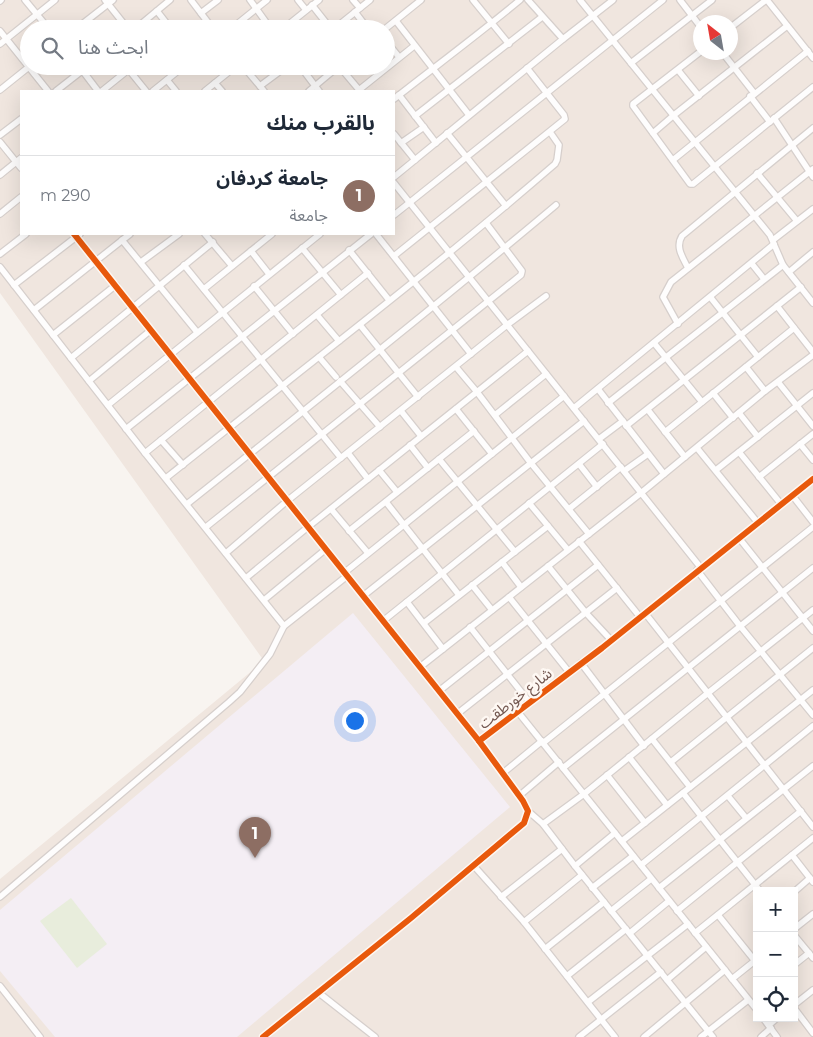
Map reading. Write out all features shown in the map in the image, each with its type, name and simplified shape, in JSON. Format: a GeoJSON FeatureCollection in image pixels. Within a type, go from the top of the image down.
{"type":"FeatureCollection","features":[{"type":"Feature","properties":{"kind":"street"},"geometry":{"type":"LineString","coordinates":[[25,0],[42,20]]}},
{"type":"Feature","properties":{"kind":"street"},"geometry":{"type":"LineString","coordinates":[[30,20],[54,0]]}},
{"type":"Feature","properties":{"kind":"street"},"geometry":{"type":"LineString","coordinates":[[146,20],[170,0]]}},
{"type":"Feature","properties":{"kind":"street"},"geometry":{"type":"LineString","coordinates":[[191,0],[206,20]]}},
{"type":"Feature","properties":{"kind":"street"},"geometry":{"type":"LineString","coordinates":[[201,13],[218,0]]}},
{"type":"Feature","properties":{"kind":"street"},"geometry":{"type":"LineString","coordinates":[[250,0],[265,20]]}},
{"type":"Feature","properties":{"kind":"street"},"geometry":{"type":"LineString","coordinates":[[242,20],[267,0]]}},
{"type":"Feature","properties":{"kind":"street"},"geometry":{"type":"LineString","coordinates":[[298,0],[306,10]]}},
{"type":"Feature","properties":{"kind":"street"},"geometry":{"type":"LineString","coordinates":[[294,20],[319,0]]}},
{"type":"Feature","properties":{"kind":"street"},"geometry":{"type":"LineString","coordinates":[[353,0],[363,20]]}},
{"type":"Feature","properties":{"kind":"street"},"geometry":{"type":"LineString","coordinates":[[344,20],[370,0]]}},
{"type":"Feature","properties":{"kind":"street"},"geometry":{"type":"LineString","coordinates":[[421,0],[396,21],[469,115]]}},
{"type":"Feature","properties":{"kind":"street"},"geometry":{"type":"LineString","coordinates":[[473,0],[509,44]]}},
{"type":"Feature","properties":{"kind":"street"},"geometry":{"type":"LineString","coordinates":[[395,98],[492,24],[520,0]]}},
{"type":"Feature","properties":{"kind":"street"},"geometry":{"type":"LineString","coordinates":[[528,0],[563,39]]}},
{"type":"Feature","properties":{"kind":"street"},"geometry":{"type":"LineString","coordinates":[[580,0],[754,216],[773,242],[789,272],[812,299]]}},
{"type":"Feature","properties":{"kind":"street"},"geometry":{"type":"LineString","coordinates":[[395,176],[613,0]]}},
{"type":"Feature","properties":{"kind":"street"},"geometry":{"type":"LineString","coordinates":[[395,214],[663,0]]}},
{"type":"Feature","properties":{"kind":"street"},"geometry":{"type":"LineString","coordinates":[[680,0],[692,16]]}},
{"type":"Feature","properties":{"kind":"street"},"geometry":{"type":"LineString","coordinates":[[632,63],[712,0]]}},
{"type":"Feature","properties":{"kind":"street"},"geometry":{"type":"LineString","coordinates":[[738,22],[767,0],[813,58]]}},
{"type":"Feature","properties":{"kind":"street"},"geometry":{"type":"LineString","coordinates":[[87,20],[109,1],[122,20]]}},
{"type":"Feature","properties":{"kind":"street"},"geometry":{"type":"LineString","coordinates":[[312,5],[325,20]]}},
{"type":"Feature","properties":{"kind":"street"},"geometry":{"type":"LineString","coordinates":[[157,11],[164,20]]}},
{"type":"Feature","properties":{"kind":"street"},"geometry":{"type":"LineString","coordinates":[[416,116],[542,17]]}},
{"type":"Feature","properties":{"kind":"street"},"geometry":{"type":"LineString","coordinates":[[653,133],[788,26]]}},
{"type":"Feature","properties":{"kind":"street"},"geometry":{"type":"LineString","coordinates":[[0,44],[20,28]]}},
{"type":"Feature","properties":{"kind":"street"},"geometry":{"type":"LineString","coordinates":[[0,31],[20,56]]}},
{"type":"Feature","properties":{"kind":"street"},"geometry":{"type":"LineString","coordinates":[[395,61],[414,46]]}},
{"type":"Feature","properties":{"kind":"street"},"geometry":{"type":"LineString","coordinates":[[395,51],[400,57]]}},
{"type":"Feature","properties":{"kind":"street"},"geometry":{"type":"LineString","coordinates":[[673,160],[808,51]]}},
{"type":"Feature","properties":{"kind":"street"},"geometry":{"type":"LineString","coordinates":[[693,58],[633,104],[635,112],[653,133],[690,184],[693,184],[813,87]]}},
{"type":"Feature","properties":{"kind":"street"},"geometry":{"type":"LineString","coordinates":[[678,324],[663,298],[671,282],[777,197],[812,173],[792,144],[752,95],[728,60]]}},
{"type":"Feature","properties":{"kind":"street"},"geometry":{"type":"LineString","coordinates":[[394,256],[565,119],[527,68]]}},
{"type":"Feature","properties":{"kind":"street"},"geometry":{"type":"LineString","coordinates":[[678,70],[699,96]]}},
{"type":"Feature","properties":{"kind":"street"},"geometry":{"type":"LineString","coordinates":[[0,90],[20,74]]}},
{"type":"Feature","properties":{"kind":"street"},"geometry":{"type":"LineString","coordinates":[[35,75],[47,90]]}},
{"type":"Feature","properties":{"kind":"street"},"geometry":{"type":"LineString","coordinates":[[57,90],[74,75]]}},
{"type":"Feature","properties":{"kind":"street"},"geometry":{"type":"LineString","coordinates":[[86,75],[99,90]]}},
{"type":"Feature","properties":{"kind":"street"},"geometry":{"type":"LineString","coordinates":[[101,90],[122,75]]}},
{"type":"Feature","properties":{"kind":"street"},"geometry":{"type":"LineString","coordinates":[[136,75],[145,90]]}},
{"type":"Feature","properties":{"kind":"street"},"geometry":{"type":"LineString","coordinates":[[154,90],[173,75]]}},
{"type":"Feature","properties":{"kind":"street"},"geometry":{"type":"LineString","coordinates":[[206,90],[225,75]]}},
{"type":"Feature","properties":{"kind":"street"},"geometry":{"type":"LineString","coordinates":[[250,75],[262,89],[277,75]]}},
{"type":"Feature","properties":{"kind":"street"},"geometry":{"type":"LineString","coordinates":[[307,75],[317,89],[330,75]]}},
{"type":"Feature","properties":{"kind":"street"},"geometry":{"type":"LineString","coordinates":[[347,75],[360,90],[378,75]]}},
{"type":"Feature","properties":{"kind":"street"},"geometry":{"type":"LineString","coordinates":[[167,80],[175,90]]}},
{"type":"Feature","properties":{"kind":"street"},"geometry":{"type":"LineString","coordinates":[[215,83],[221,90]]}},
{"type":"Feature","properties":{"kind":"street"},"geometry":{"type":"LineString","coordinates":[[399,94],[436,143]]}},
{"type":"Feature","properties":{"kind":"street"},"geometry":{"type":"LineString","coordinates":[[0,136],[20,120]]}},
{"type":"Feature","properties":{"kind":"street"},"geometry":{"type":"LineString","coordinates":[[401,143],[424,127]]}},
{"type":"Feature","properties":{"kind":"street"},"geometry":{"type":"LineString","coordinates":[[688,268],[679,251],[678,242],[682,236],[813,128]]}},
{"type":"Feature","properties":{"kind":"street"},"geometry":{"type":"LineString","coordinates":[[166,478],[449,253],[556,162],[559,145],[550,132]]}},
{"type":"Feature","properties":{"kind":"street"},"geometry":{"type":"LineString","coordinates":[[447,133],[506,206]]}},
{"type":"Feature","properties":{"kind":"street"},"geometry":{"type":"LineString","coordinates":[[395,135],[415,160]]}},
{"type":"Feature","properties":{"kind":"street"},"geometry":{"type":"LineString","coordinates":[[0,142],[20,167]]}},
{"type":"Feature","properties":{"kind":"street"},"geometry":{"type":"LineString","coordinates":[[0,175],[20,159]]}},
{"type":"Feature","properties":{"kind":"street"},"geometry":{"type":"LineString","coordinates":[[757,173],[797,221]]}},
{"type":"Feature","properties":{"kind":"street"},"geometry":{"type":"LineString","coordinates":[[395,184],[601,441],[740,626],[813,715]]}},
{"type":"Feature","properties":{"kind":"street"},"geometry":{"type":"LineString","coordinates":[[0,214],[20,198]]}},
{"type":"Feature","properties":{"kind":"street"},"geometry":{"type":"LineString","coordinates":[[187,504],[303,412],[339,380],[470,278],[556,205]]}},
{"type":"Feature","properties":{"kind":"street"},"geometry":{"type":"LineString","coordinates":[[574,408],[752,264],[773,242],[813,209]]}},
{"type":"Feature","properties":{"kind":"street"},"geometry":{"type":"LineString","coordinates":[[206,527],[522,273],[486,223]]}},
{"type":"Feature","properties":{"kind":"street"},"geometry":{"type":"LineString","coordinates":[[0,254],[25,235]]}},
{"type":"Feature","properties":{"kind":"street"},"geometry":{"type":"LineString","coordinates":[[14,284],[77,235],[132,307],[479,742]]}},
{"type":"Feature","properties":{"kind":"street"},"geometry":{"type":"LineString","coordinates":[[34,310],[129,235]]}},
{"type":"Feature","properties":{"kind":"street"},"geometry":{"type":"LineString","coordinates":[[141,262],[178,235]]}},
{"type":"Feature","properties":{"kind":"street"},"geometry":{"type":"LineString","coordinates":[[206,235],[232,266]]}},
{"type":"Feature","properties":{"kind":"street"},"geometry":{"type":"LineString","coordinates":[[204,288],[271,235]]}},
{"type":"Feature","properties":{"kind":"street"},"geometry":{"type":"LineString","coordinates":[[108,404],[319,235]]}},
{"type":"Feature","properties":{"kind":"street"},"geometry":{"type":"LineString","coordinates":[[126,429],[370,235]]}},
{"type":"Feature","properties":{"kind":"street"},"geometry":{"type":"LineString","coordinates":[[377,235],[471,354]]}},
{"type":"Feature","properties":{"kind":"street"},"geometry":{"type":"LineString","coordinates":[[122,240],[197,332]]}},
{"type":"Feature","properties":{"kind":"street"},"geometry":{"type":"LineString","coordinates":[[71,358],[213,242]]}},
{"type":"Feature","properties":{"kind":"street"},"geometry":{"type":"LineString","coordinates":[[302,248],[341,295]]}},
{"type":"Feature","properties":{"kind":"street"},"geometry":{"type":"LineString","coordinates":[[349,250],[389,300]]}},
{"type":"Feature","properties":{"kind":"street"},"geometry":{"type":"LineString","coordinates":[[251,251],[269,274]]}},
{"type":"Feature","properties":{"kind":"street"},"geometry":{"type":"LineString","coordinates":[[789,272],[813,252]]}},
{"type":"Feature","properties":{"kind":"street"},"geometry":{"type":"LineString","coordinates":[[752,264],[764,279]]}},
{"type":"Feature","properties":{"kind":"street"},"geometry":{"type":"LineString","coordinates":[[608,403],[784,264]]}},
{"type":"Feature","properties":{"kind":"street"},"geometry":{"type":"LineString","coordinates":[[184,265],[341,458]]}},
{"type":"Feature","properties":{"kind":"street"},"geometry":{"type":"LineString","coordinates":[[0,267],[126,429],[284,626]]}},
{"type":"Feature","properties":{"kind":"street"},"geometry":{"type":"LineString","coordinates":[[145,453],[368,273]]}},
{"type":"Feature","properties":{"kind":"street"},"geometry":{"type":"LineString","coordinates":[[54,335],[116,285]]}},
{"type":"Feature","properties":{"kind":"street"},"geometry":{"type":"LineString","coordinates":[[254,286],[292,334]]}},
{"type":"Feature","properties":{"kind":"street"},"geometry":{"type":"LineString","coordinates":[[383,621],[579,464],[601,441],[648,410],[801,287]]}},
{"type":"Feature","properties":{"kind":"street"},"geometry":{"type":"LineString","coordinates":[[226,553],[287,501],[546,296]]}},
{"type":"Feature","properties":{"kind":"street"},"geometry":{"type":"LineString","coordinates":[[711,298],[758,357]]}},
{"type":"Feature","properties":{"kind":"street"},"geometry":{"type":"LineString","coordinates":[[420,667],[686,458],[813,353],[777,306]]}},
{"type":"Feature","properties":{"kind":"street"},"geometry":{"type":"LineString","coordinates":[[317,315],[339,341]]}},
{"type":"Feature","properties":{"kind":"street"},"geometry":{"type":"LineString","coordinates":[[360,325],[418,397]]}},
{"type":"Feature","properties":{"kind":"street"},"geometry":{"type":"LineString","coordinates":[[665,432],[794,328]]}},
{"type":"Feature","properties":{"kind":"street"},"geometry":{"type":"LineString","coordinates":[[89,380],[151,330]]}},
{"type":"Feature","properties":{"kind":"street"},"geometry":{"type":"LineString","coordinates":[[654,343],[702,402]]}},
{"type":"Feature","properties":{"kind":"street"},"geometry":{"type":"LineString","coordinates":[[246,578],[528,351]]}},
{"type":"Feature","properties":{"kind":"street"},"geometry":{"type":"LineString","coordinates":[[319,356],[380,427]]}},
{"type":"Feature","properties":{"kind":"street"},"geometry":{"type":"LineString","coordinates":[[456,367],[589,534]]}},
{"type":"Feature","properties":{"kind":"street"},"geometry":{"type":"LineString","coordinates":[[746,367],[765,391]]}},
{"type":"Feature","properties":{"kind":"street"},"geometry":{"type":"LineString","coordinates":[[495,415],[546,374]]}},
{"type":"Feature","properties":{"kind":"street"},"geometry":{"type":"LineString","coordinates":[[778,382],[813,426]]}},
{"type":"Feature","properties":{"kind":"street"},"geometry":{"type":"LineString","coordinates":[[598,389],[664,474]]}},
{"type":"Feature","properties":{"kind":"street"},"geometry":{"type":"LineString","coordinates":[[713,393],[733,418]]}},
{"type":"Feature","properties":{"kind":"street"},"geometry":{"type":"LineString","coordinates":[[716,470],[813,393]]}},
{"type":"Feature","properties":{"kind":"street"},"geometry":{"type":"LineString","coordinates":[[0,897],[240,692],[270,654],[284,626],[368,553],[564,396]]}},
{"type":"Feature","properties":{"kind":"street"},"geometry":{"type":"LineString","coordinates":[[456,409],[492,454]]}},
{"type":"Feature","properties":{"kind":"street"},"geometry":{"type":"LineString","coordinates":[[648,410],[686,458]]}},
{"type":"Feature","properties":{"kind":"street"},"geometry":{"type":"LineString","coordinates":[[401,411],[421,436]]}},
{"type":"Feature","properties":{"kind":"street"},"geometry":{"type":"LineString","coordinates":[[739,413],[758,437]]}},
{"type":"Feature","properties":{"kind":"street"},"geometry":{"type":"LineString","coordinates":[[363,596],[584,421]]}},
{"type":"Feature","properties":{"kind":"street"},"geometry":{"type":"LineString","coordinates":[[349,531],[474,431]]}},
{"type":"Feature","properties":{"kind":"street"},"geometry":{"type":"LineString","coordinates":[[759,477],[813,434]]}},
{"type":"Feature","properties":{"kind":"street"},"geometry":{"type":"LineString","coordinates":[[161,440],[183,465]]}},
{"type":"Feature","properties":{"kind":"street"},"geometry":{"type":"LineString","coordinates":[[800,444],[813,460]]}},
{"type":"Feature","properties":{"kind":"street"},"geometry":{"type":"LineString","coordinates":[[410,445],[428,468]]}},
{"type":"Feature","properties":{"kind":"street"},"geometry":{"type":"LineString","coordinates":[[697,448],[758,523]]}},
{"type":"Feature","properties":{"kind":"street"},"geometry":{"type":"LineString","coordinates":[[739,452],[781,504]]}},
{"type":"Feature","properties":{"kind":"street"},"geometry":{"type":"LineString","coordinates":[[348,453],[368,479]]}},
{"type":"Feature","properties":{"kind":"street"},"geometry":{"type":"LineString","coordinates":[[569,509],[597,487],[648,454]]}},
{"type":"Feature","properties":{"kind":"street"},"geometry":{"type":"LineString","coordinates":[[439,459],[515,552]]}},
{"type":"Feature","properties":{"kind":"street"},"geometry":{"type":"LineString","coordinates":[[579,464],[597,487]]}},
{"type":"Feature","properties":{"kind":"street"},"geometry":{"type":"LineString","coordinates":[[379,470],[397,492]]}},
{"type":"Feature","properties":{"kind":"street","name":"شارع خورطقت"},"geometry":{"type":"LineString","coordinates":[[713,1037],[592,888],[543,824],[528,811],[479,742],[611,640],[813,479]]}},
{"type":"Feature","properties":{"kind":"street"},"geometry":{"type":"LineString","coordinates":[[792,495],[813,522]]}},
{"type":"Feature","properties":{"kind":"street"},"geometry":{"type":"LineString","coordinates":[[386,502],[459,596]]}},
{"type":"Feature","properties":{"kind":"street"},"geometry":{"type":"LineString","coordinates":[[529,503],[568,550]]}},
{"type":"Feature","properties":{"kind":"street"},"geometry":{"type":"LineString","coordinates":[[331,508],[368,553]]}},
{"type":"Feature","properties":{"kind":"street"},"geometry":{"type":"LineString","coordinates":[[424,623],[548,526]]}},
{"type":"Feature","properties":{"kind":"street"},"geometry":{"type":"LineString","coordinates":[[502,772],[605,695],[813,527]]}},
{"type":"Feature","properties":{"kind":"street"},"geometry":{"type":"LineString","coordinates":[[739,538],[764,567],[813,631]]}},
{"type":"Feature","properties":{"kind":"street"},"geometry":{"type":"LineString","coordinates":[[579,541],[617,588],[669,643],[813,827]]}},
{"type":"Feature","properties":{"kind":"street"},"geometry":{"type":"LineString","coordinates":[[264,600],[326,550]]}},
{"type":"Feature","properties":{"kind":"street"},"geometry":{"type":"LineString","coordinates":[[502,562],[521,587]]}},
{"type":"Feature","properties":{"kind":"street"},"geometry":{"type":"LineString","coordinates":[[439,691],[598,565]]}},
{"type":"Feature","properties":{"kind":"street"},"geometry":{"type":"LineString","coordinates":[[548,566],[586,613],[611,640]]}},
{"type":"Feature","properties":{"kind":"street"},"geometry":{"type":"LineString","coordinates":[[519,796],[623,720],[813,568]]}},
{"type":"Feature","properties":{"kind":"street"},"geometry":{"type":"LineString","coordinates":[[472,585],[492,610]]}},
{"type":"Feature","properties":{"kind":"street"},"geometry":{"type":"LineString","coordinates":[[457,714],[617,588]]}},
{"type":"Feature","properties":{"kind":"street"},"geometry":{"type":"LineString","coordinates":[[509,597],[569,672]]}},
{"type":"Feature","properties":{"kind":"street"},"geometry":{"type":"LineString","coordinates":[[407,602],[443,648]]}},
{"type":"Feature","properties":{"kind":"street"},"geometry":{"type":"LineString","coordinates":[[543,824],[584,794],[813,610]]}},
{"type":"Feature","properties":{"kind":"street"},"geometry":{"type":"LineString","coordinates":[[470,627],[530,703]]}},
{"type":"Feature","properties":{"kind":"street"},"geometry":{"type":"LineString","coordinates":[[671,762],[813,648]]}},
{"type":"Feature","properties":{"kind":"street"},"geometry":{"type":"LineString","coordinates":[[581,663],[644,746]]}},
{"type":"Feature","properties":{"kind":"street"},"geometry":{"type":"LineString","coordinates":[[622,842],[813,690]]}},
{"type":"Feature","properties":{"kind":"street"},"geometry":{"type":"LineString","coordinates":[[518,712],[753,1005]]}},
{"type":"Feature","properties":{"kind":"street"},"geometry":{"type":"LineString","coordinates":[[641,865],[813,726]]}},
{"type":"Feature","properties":{"kind":"street"},"geometry":{"type":"LineString","coordinates":[[652,739],[690,787]]}},
{"type":"Feature","properties":{"kind":"street"},"geometry":{"type":"LineString","coordinates":[[629,758],[667,805]]}},
{"type":"Feature","properties":{"kind":"street"},"geometry":{"type":"LineString","coordinates":[[659,888],[813,766]]}},
{"type":"Feature","properties":{"kind":"street"},"geometry":{"type":"LineString","coordinates":[[607,775],[645,823]]}},
{"type":"Feature","properties":{"kind":"street"},"geometry":{"type":"LineString","coordinates":[[683,793],[755,885]]}},
{"type":"Feature","properties":{"kind":"street"},"geometry":{"type":"LineString","coordinates":[[728,796],[746,818]]}},
{"type":"Feature","properties":{"kind":"street"},"geometry":{"type":"LineString","coordinates":[[263,1037],[474,866],[524,823],[528,811]]}},
{"type":"Feature","properties":{"kind":"street"},"geometry":{"type":"LineString","coordinates":[[677,911],[801,811]]}},
{"type":"Feature","properties":{"kind":"street"},"geometry":{"type":"LineString","coordinates":[[575,866],[615,833]]}},
{"type":"Feature","properties":{"kind":"street"},"geometry":{"type":"LineString","coordinates":[[695,933],[813,838]]}},
{"type":"Feature","properties":{"kind":"street"},"geometry":{"type":"LineString","coordinates":[[502,897],[562,849]]}},
{"type":"Feature","properties":{"kind":"street"},"geometry":{"type":"LineString","coordinates":[[792,855],[812,880],[798,889]]}},
{"type":"Feature","properties":{"kind":"street"},"geometry":{"type":"LineString","coordinates":[[592,888],[634,856]]}},
{"type":"Feature","properties":{"kind":"street"},"geometry":{"type":"LineString","coordinates":[[474,866],[524,922],[616,1037]]}},
{"type":"Feature","properties":{"kind":"street"},"geometry":{"type":"LineString","coordinates":[[524,922],[582,875]]}},
{"type":"Feature","properties":{"kind":"street"},"geometry":{"type":"LineString","coordinates":[[611,911],[651,879]]}},
{"type":"Feature","properties":{"kind":"street"},"geometry":{"type":"LineString","coordinates":[[567,976],[669,901]]}},
{"type":"Feature","properties":{"kind":"street"},"geometry":{"type":"LineString","coordinates":[[545,949],[604,902]]}},
{"type":"Feature","properties":{"kind":"street"},"geometry":{"type":"LineString","coordinates":[[798,926],[813,914]]}},
{"type":"Feature","properties":{"kind":"street"},"geometry":{"type":"LineString","coordinates":[[718,915],[753,956]]}},
{"type":"Feature","properties":{"kind":"street"},"geometry":{"type":"LineString","coordinates":[[588,1002],[688,924]]}},
{"type":"Feature","properties":{"kind":"street"},"geometry":{"type":"LineString","coordinates":[[798,940],[813,958]]}},
{"type":"Feature","properties":{"kind":"street"},"geometry":{"type":"LineString","coordinates":[[667,980],[706,947]]}},
{"type":"Feature","properties":{"kind":"street"},"geometry":{"type":"LineString","coordinates":[[798,962],[809,953]]}},
{"type":"Feature","properties":{"kind":"street"},"geometry":{"type":"LineString","coordinates":[[732,979],[753,962]]}},
{"type":"Feature","properties":{"kind":"street"},"geometry":{"type":"LineString","coordinates":[[644,1037],[725,970]]}},
{"type":"Feature","properties":{"kind":"street"},"geometry":{"type":"LineString","coordinates":[[579,1037],[661,972]]}},
{"type":"Feature","properties":{"kind":"street"},"geometry":{"type":"LineString","coordinates":[[0,986],[40,1037]]}},
{"type":"Feature","properties":{"kind":"street"},"geometry":{"type":"LineString","coordinates":[[798,1001],[813,990]]}},
{"type":"Feature","properties":{"kind":"street"},"geometry":{"type":"LineString","coordinates":[[319,993],[375,1037]]}},
{"type":"Feature","properties":{"kind":"street"},"geometry":{"type":"LineString","coordinates":[[701,1037],[753,999]]}},
{"type":"Feature","properties":{"kind":"street"},"geometry":{"type":"LineString","coordinates":[[798,1013],[813,1033]]}},
{"type":"Feature","properties":{"kind":"street"},"geometry":{"type":"LineString","coordinates":[[766,1022],[777,1037]]}},
{"type":"Feature","properties":{"kind":"street"},"geometry":{"type":"LineString","coordinates":[[760,1037],[774,1022]]}},
{"type":"Feature","properties":{"kind":"shaded area"},"geometry":{"type":"Polygon","coordinates":[[[0,0],[813,0],[813,1037],[0,1037],[0,879],[264,661],[0,293],[0,0]]]}},
{"type":"Feature","properties":{"kind":"shaded area"},"geometry":{"type":"Polygon","coordinates":[[[353,613],[510,807],[237,1037],[55,1037],[0,971],[0,910],[353,613]]]}},
{"type":"Feature","properties":{"kind":"green space"},"geometry":{"type":"Polygon","coordinates":[[[71,898],[107,944],[77,968],[40,921],[71,898]]]}},
{"type":"Feature","properties":{"kind":"cycle path"},"geometry":{"type":"LineString","coordinates":[[75,235],[479,741]]}},
{"type":"Feature","properties":{"kind":"cycle path"},"geometry":{"type":"LineString","coordinates":[[263,1037],[411,918],[524,823],[528,811],[523,801],[479,741],[602,648],[813,479]]}},
{"type":"Feature","properties":{"kind":"place","name":"جامعة كردفان"},"geometry":{"type":"Point","coordinates":[255,858]}}]}
